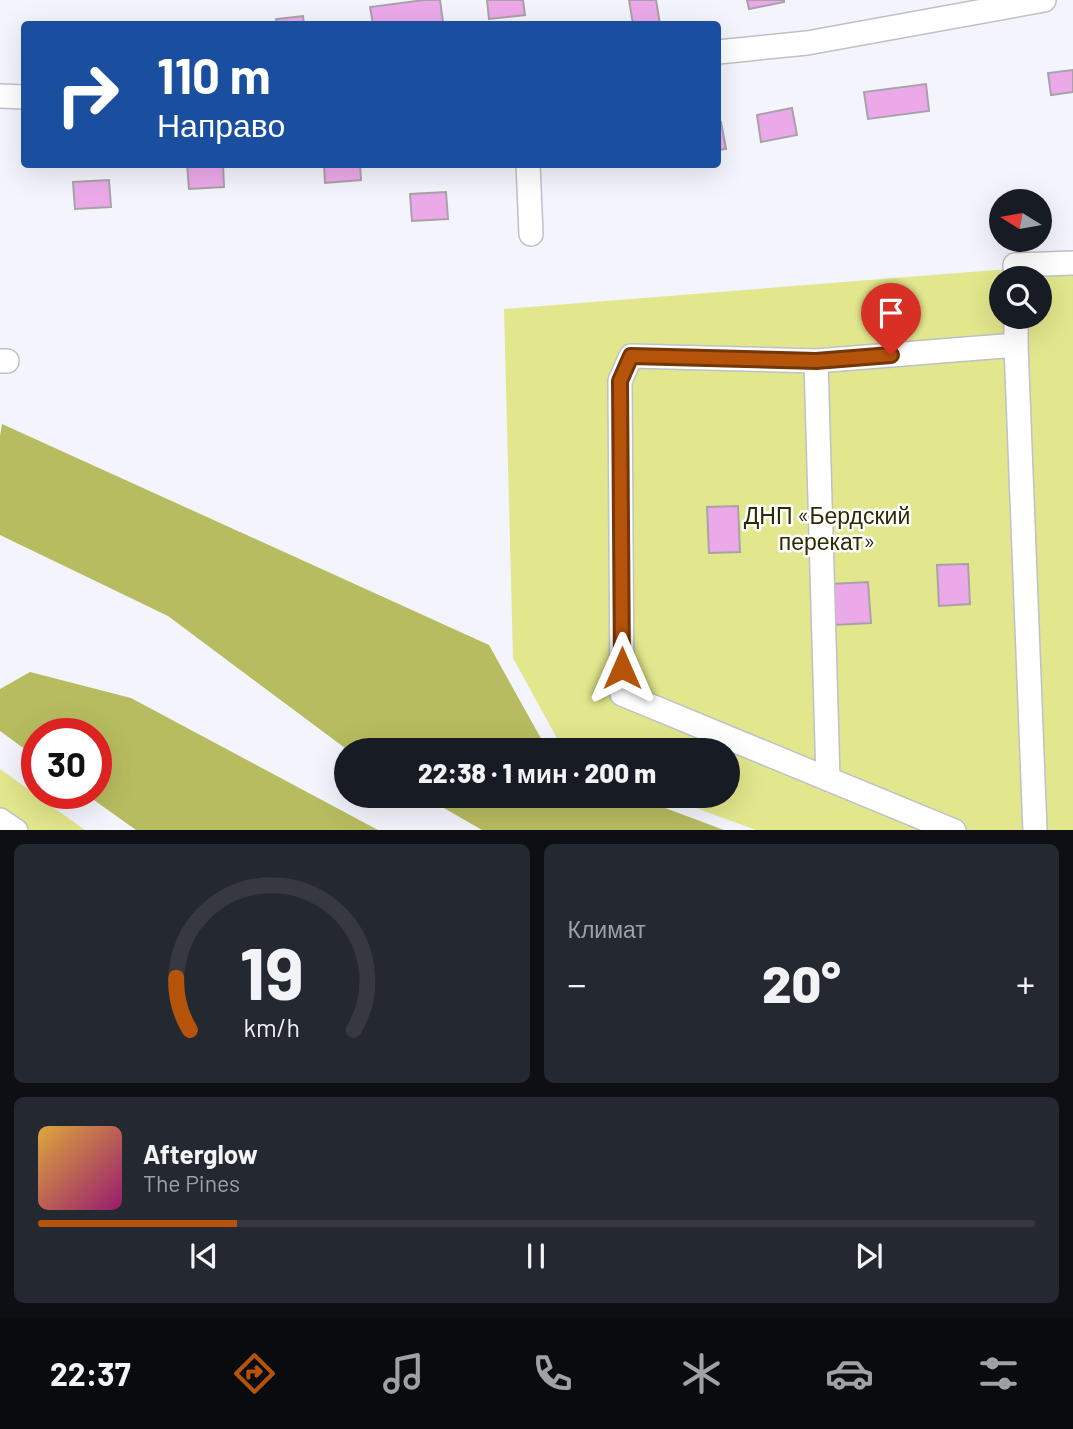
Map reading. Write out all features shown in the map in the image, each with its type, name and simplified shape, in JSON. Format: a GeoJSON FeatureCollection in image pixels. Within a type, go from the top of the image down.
{"type":"FeatureCollection","features":[{"type":"Feature","properties":{"kind":"street"},"geometry":{"type":"LineString","coordinates":[[721,52],[807,43],[1044,0]]}},
{"type":"Feature","properties":{"kind":"street"},"geometry":{"type":"LineString","coordinates":[[0,96],[21,97]]}},
{"type":"Feature","properties":{"kind":"street"},"geometry":{"type":"LineString","coordinates":[[528,168],[531,234]]}},
{"type":"Feature","properties":{"kind":"street"},"geometry":{"type":"LineString","coordinates":[[1015,266],[1073,262]]}},
{"type":"Feature","properties":{"kind":"street"},"geometry":{"type":"LineString","coordinates":[[1016,329],[1035,830]]}},
{"type":"Feature","properties":{"kind":"street"},"geometry":{"type":"LineString","coordinates":[[952,830],[622,694],[620,381],[631,356],[816,361],[1016,345]]}},
{"type":"Feature","properties":{"kind":"street"},"geometry":{"type":"LineString","coordinates":[[816,361],[828,779]]}},
{"type":"Feature","properties":{"kind":"street"},"geometry":{"type":"LineString","coordinates":[[0,820],[15,830]]}},
{"type":"Feature","properties":{"kind":"green space","name":"ДНП «Бердский перекат»"},"geometry":{"type":"Polygon","coordinates":[[[1073,264],[1073,830],[756,830],[696,808],[740,808],[740,738],[557,738],[513,658],[504,309],[989,271],[989,329],[1052,329],[1052,266],[1048,266],[1073,264]]]}},
{"type":"Feature","properties":{"kind":"green space"},"geometry":{"type":"Polygon","coordinates":[[[2,424],[489,645],[541,738],[334,740],[168,616],[0,535],[2,424]]]}},
{"type":"Feature","properties":{"kind":"green space"},"geometry":{"type":"Polygon","coordinates":[[[30,672],[131,698],[378,830],[136,830],[106,809],[112,809],[112,718],[21,718],[21,746],[0,731],[0,689],[30,672]]]}},
{"type":"Feature","properties":{"kind":"green space"},"geometry":{"type":"Polygon","coordinates":[[[0,769],[21,784],[21,809],[56,809],[85,830],[0,830],[0,769]]]}},
{"type":"Feature","properties":{"kind":"green space"},"geometry":{"type":"Polygon","coordinates":[[[444,808],[665,808],[724,830],[482,830],[444,808]]]}},
{"type":"Feature","properties":{"kind":"building"},"geometry":{"type":"Polygon","coordinates":[[[440,0],[443,21],[372,21],[370,7],[440,0]]]}},
{"type":"Feature","properties":{"kind":"building"},"geometry":{"type":"Polygon","coordinates":[[[487,0],[523,0],[525,15],[489,19],[487,0]]]}},
{"type":"Feature","properties":{"kind":"building"},"geometry":{"type":"Polygon","coordinates":[[[629,0],[656,0],[660,21],[632,21],[629,0]]]}},
{"type":"Feature","properties":{"kind":"building"},"geometry":{"type":"Polygon","coordinates":[[[747,0],[784,0],[784,2],[749,9],[747,0]]]}},
{"type":"Feature","properties":{"kind":"building"},"geometry":{"type":"Polygon","coordinates":[[[303,16],[304,21],[276,21],[303,16]]]}},
{"type":"Feature","properties":{"kind":"building"},"geometry":{"type":"Polygon","coordinates":[[[1073,70],[1073,92],[1051,95],[1048,73],[1073,70]]]}},
{"type":"Feature","properties":{"kind":"building"},"geometry":{"type":"Polygon","coordinates":[[[926,84],[929,111],[868,119],[864,92],[926,84]]]}},
{"type":"Feature","properties":{"kind":"building"},"geometry":{"type":"Polygon","coordinates":[[[792,108],[797,135],[761,142],[757,115],[792,108]]]}},
{"type":"Feature","properties":{"kind":"building"},"geometry":{"type":"Polygon","coordinates":[[[721,122],[726,149],[721,150],[721,122]]]}},
{"type":"Feature","properties":{"kind":"building"},"geometry":{"type":"Polygon","coordinates":[[[187,168],[223,168],[224,187],[189,189],[187,168]]]}},
{"type":"Feature","properties":{"kind":"building"},"geometry":{"type":"Polygon","coordinates":[[[324,168],[360,168],[361,180],[325,183],[324,168]]]}},
{"type":"Feature","properties":{"kind":"building"},"geometry":{"type":"Polygon","coordinates":[[[109,180],[111,207],[75,209],[73,182],[109,180]]]}},
{"type":"Feature","properties":{"kind":"building"},"geometry":{"type":"Polygon","coordinates":[[[446,192],[448,219],[412,221],[410,194],[446,192]]]}},
{"type":"Feature","properties":{"kind":"building"},"geometry":{"type":"Polygon","coordinates":[[[738,506],[740,552],[709,553],[707,507],[738,506]]]}},
{"type":"Feature","properties":{"kind":"building"},"geometry":{"type":"Polygon","coordinates":[[[968,564],[970,604],[939,606],[937,565],[968,564]]]}},
{"type":"Feature","properties":{"kind":"building"},"geometry":{"type":"Polygon","coordinates":[[[868,582],[871,623],[833,625],[831,584],[868,582]]]}},
{"type":"Feature","properties":{"kind":"route"},"geometry":{"type":"LineString","coordinates":[[622,668],[620,381],[631,356],[816,361],[891,355]]}}]}
